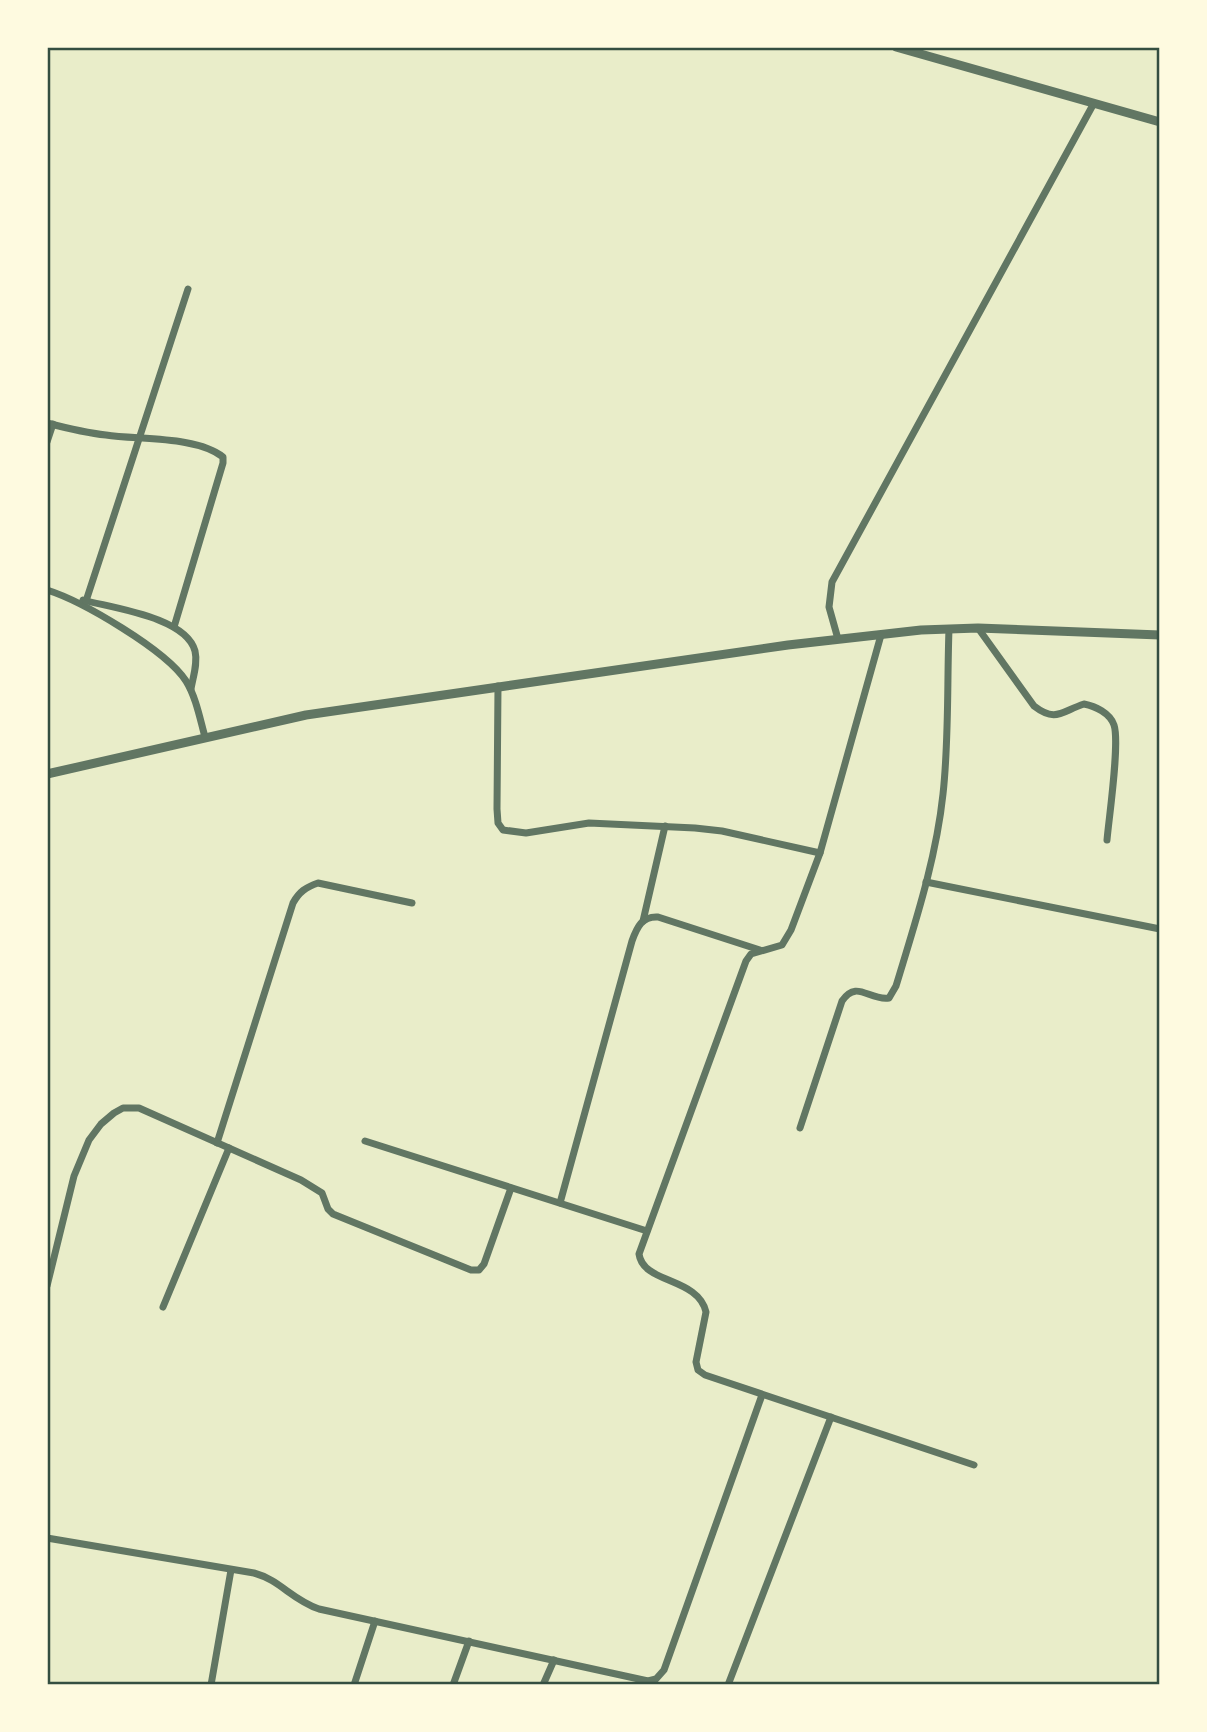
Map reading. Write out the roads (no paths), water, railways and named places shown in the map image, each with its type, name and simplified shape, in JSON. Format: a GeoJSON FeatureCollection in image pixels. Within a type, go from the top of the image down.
{"type":"FeatureCollection","features":[{"type":"Feature","properties":{"kind":"street"},"geometry":{"type":"LineString","coordinates":[[896,47],[1160,122]]}},
{"type":"Feature","properties":{"kind":"street"},"geometry":{"type":"LineString","coordinates":[[838,639],[829,607],[832,582],[1094,103]]}},
{"type":"Feature","properties":{"kind":"street"},"geometry":{"type":"LineString","coordinates":[[86,601],[188,289]]}},
{"type":"Feature","properties":{"kind":"street"},"geometry":{"type":"LineString","coordinates":[[47,442],[50,423],[88,432],[189,444],[217,452],[223,457],[174,626]]}},
{"type":"Feature","properties":{"kind":"street"},"geometry":{"type":"LineString","coordinates":[[47,590],[174,626],[185,634],[195,653],[191,690]]}},
{"type":"Feature","properties":{"kind":"street"},"geometry":{"type":"LineString","coordinates":[[64,595],[114,622],[174,667],[191,690],[205,737]]}},
{"type":"Feature","properties":{"kind":"street"},"geometry":{"type":"LineString","coordinates":[[978,628],[1040,711],[1058,715],[1083,704],[1103,712],[1113,722],[1115,740],[1107,840]]}},
{"type":"Feature","properties":{"kind":"street"},"geometry":{"type":"LineString","coordinates":[[47,774],[306,715],[838,639],[978,628],[1160,635]]}},
{"type":"Feature","properties":{"kind":"street"},"geometry":{"type":"LineString","coordinates":[[800,1128],[847,993],[853,990],[889,999],[893,993],[926,882],[943,796],[949,629]]}},
{"type":"Feature","properties":{"kind":"street"},"geometry":{"type":"LineString","coordinates":[[881,635],[820,853],[787,938],[782,945],[751,954],[739,976],[639,1254],[640,1262],[647,1270],[694,1292],[704,1304],[706,1312],[696,1355],[698,1370],[705,1375],[974,1465]]}},
{"type":"Feature","properties":{"kind":"street"},"geometry":{"type":"LineString","coordinates":[[498,686],[497,809],[498,822],[503,830],[526,834],[589,823],[709,829],[820,853]]}},
{"type":"Feature","properties":{"kind":"street"},"geometry":{"type":"LineString","coordinates":[[560,1203],[632,941],[643,921],[665,826]]}},
{"type":"Feature","properties":{"kind":"street"},"geometry":{"type":"LineString","coordinates":[[926,882],[1160,929]]}},
{"type":"Feature","properties":{"kind":"street"},"geometry":{"type":"LineString","coordinates":[[217,1143],[298,894],[308,886],[318,883],[412,903]]}},
{"type":"Feature","properties":{"kind":"street"},"geometry":{"type":"LineString","coordinates":[[643,921],[658,917],[761,950]]}},
{"type":"Feature","properties":{"kind":"street"},"geometry":{"type":"LineString","coordinates":[[47,1286],[74,1176],[89,1140],[114,1112],[131,1107],[315,1187],[322,1193],[328,1209],[333,1214],[471,1270],[479,1270],[484,1264],[511,1188]]}},
{"type":"Feature","properties":{"kind":"street"},"geometry":{"type":"LineString","coordinates":[[365,1141],[647,1231]]}},
{"type":"Feature","properties":{"kind":"street"},"geometry":{"type":"LineString","coordinates":[[163,1307],[229,1148]]}},
{"type":"Feature","properties":{"kind":"street"},"geometry":{"type":"LineString","coordinates":[[47,1538],[267,1577],[306,1604],[648,1681],[661,1676],[762,1395]]}},
{"type":"Feature","properties":{"kind":"street"},"geometry":{"type":"LineString","coordinates":[[728,1685],[831,1418]]}},
{"type":"Feature","properties":{"kind":"street"},"geometry":{"type":"LineString","coordinates":[[211,1685],[231,1570]]}},
{"type":"Feature","properties":{"kind":"street"},"geometry":{"type":"LineString","coordinates":[[354,1685],[375,1621]]}},
{"type":"Feature","properties":{"kind":"street"},"geometry":{"type":"LineString","coordinates":[[453,1685],[469,1641]]}},
{"type":"Feature","properties":{"kind":"street"},"geometry":{"type":"LineString","coordinates":[[543,1685],[554,1660]]}}]}
